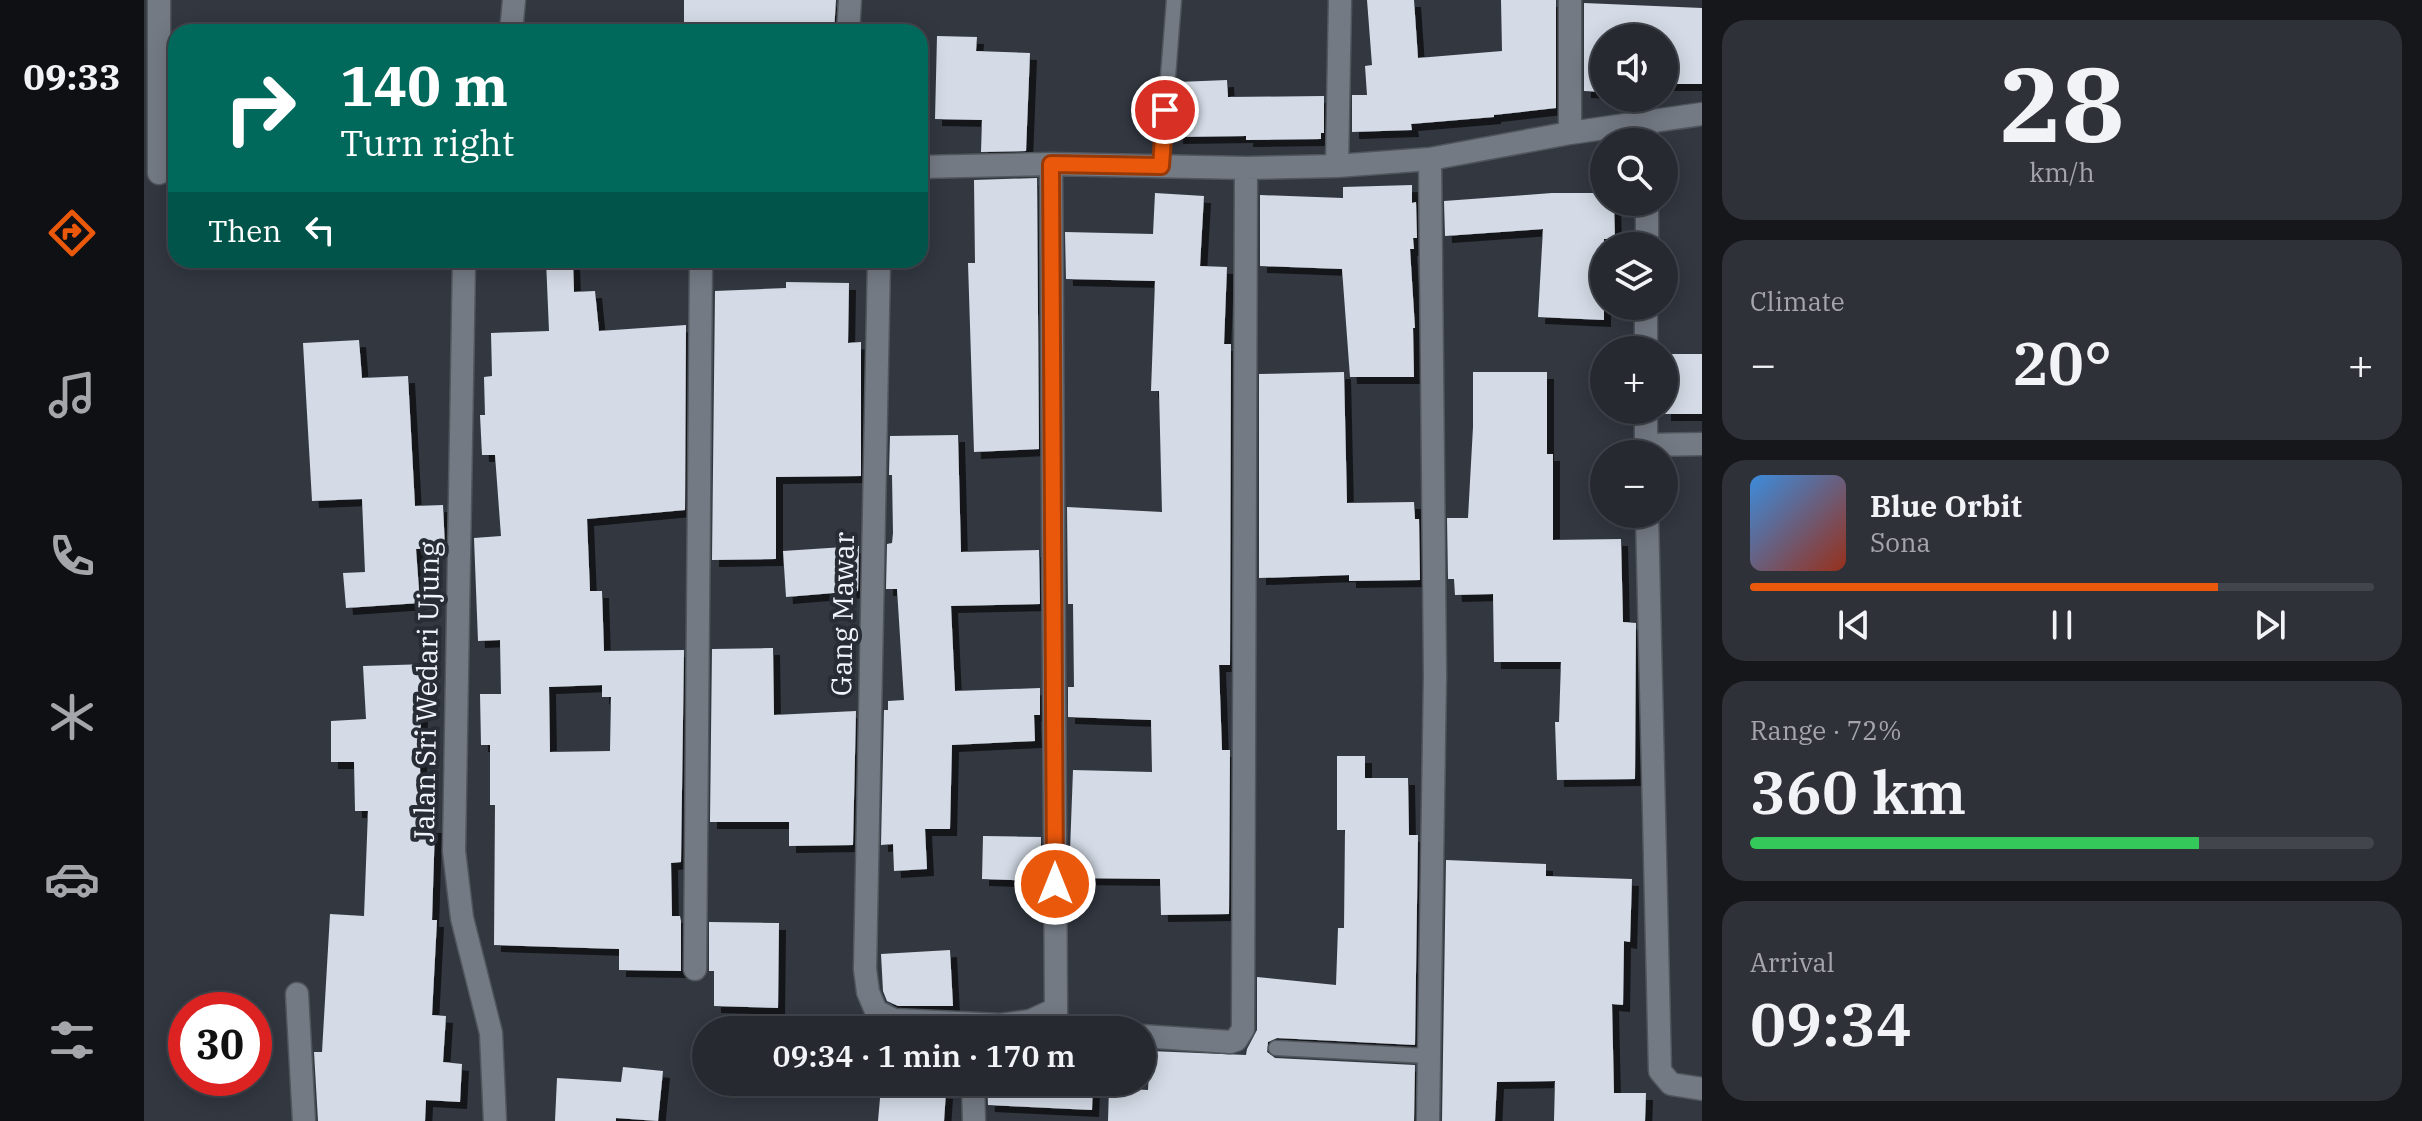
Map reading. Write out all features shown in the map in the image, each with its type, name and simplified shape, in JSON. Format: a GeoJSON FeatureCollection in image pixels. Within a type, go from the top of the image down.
{"type":"FeatureCollection","features":[{"type":"Feature","properties":{"kind":"street"},"geometry":{"type":"LineString","coordinates":[[159,0],[160,173]]}},
{"type":"Feature","properties":{"kind":"street"},"geometry":{"type":"LineString","coordinates":[[512,24],[514,0]]}},
{"type":"Feature","properties":{"kind":"street"},"geometry":{"type":"LineString","coordinates":[[848,24],[850,0]]}},
{"type":"Feature","properties":{"kind":"street"},"geometry":{"type":"LineString","coordinates":[[1337,166],[1340,0]]}},
{"type":"Feature","properties":{"kind":"street"},"geometry":{"type":"LineString","coordinates":[[1570,0],[1570,133]]}},
{"type":"Feature","properties":{"kind":"street"},"geometry":{"type":"LineString","coordinates":[[1657,128],[1702,114]]}},
{"type":"Feature","properties":{"kind":"street"},"geometry":{"type":"LineString","coordinates":[[928,167],[1051,164],[1246,168],[1337,166],[1430,159],[1570,133],[1590,132]]}},
{"type":"Feature","properties":{"kind":"street"},"geometry":{"type":"LineString","coordinates":[[1428,1121],[1435,675],[1430,159]]}},
{"type":"Feature","properties":{"kind":"street"},"geometry":{"type":"LineString","coordinates":[[1051,164],[1056,1016]]}},
{"type":"Feature","properties":{"kind":"street"},"geometry":{"type":"LineString","coordinates":[[1156,1037],[1230,1042],[1236,1040],[1243,1029],[1246,168]]}},
{"type":"Feature","properties":{"kind":"street","name":"Jalan Sri Wedari Ujung"},"geometry":{"type":"LineString","coordinates":[[464,268],[454,851],[462,918],[491,1033],[495,1121]]}},
{"type":"Feature","properties":{"kind":"street"},"geometry":{"type":"LineString","coordinates":[[695,969],[701,268]]}},
{"type":"Feature","properties":{"kind":"street","name":"Gang Mawar"},"geometry":{"type":"LineString","coordinates":[[879,268],[865,969],[870,1002],[884,1016]]}},
{"type":"Feature","properties":{"kind":"street"},"geometry":{"type":"LineString","coordinates":[[1678,447],[1702,444]]}},
{"type":"Feature","properties":{"kind":"street"},"geometry":{"type":"LineString","coordinates":[[1647,528],[1660,1071],[1671,1084],[1702,1089]]}},
{"type":"Feature","properties":{"kind":"street"},"geometry":{"type":"LineString","coordinates":[[297,994],[304,1121]]}},
{"type":"Feature","properties":{"kind":"street","name":"Gang Mawar"},"geometry":{"type":"LineString","coordinates":[[1041,1016],[1056,1009]]}},
{"type":"Feature","properties":{"kind":"street"},"geometry":{"type":"LineString","coordinates":[[973,1096],[974,1121]]}},
{"type":"Feature","properties":{"kind":"lane"},"geometry":{"type":"LineString","coordinates":[[1161,166],[1174,0]]}},
{"type":"Feature","properties":{"kind":"lane"},"geometry":{"type":"LineString","coordinates":[[1276,1048],[1428,1056]]}},
{"type":"Feature","properties":{"kind":"building"},"geometry":{"type":"Polygon","coordinates":[[[684,0],[836,0],[834,24],[684,24],[684,0]]]}},
{"type":"Feature","properties":{"kind":"building"},"geometry":{"type":"Polygon","coordinates":[[[1367,0],[1414,0],[1418,58],[1502,51],[1501,0],[1556,0],[1556,108],[1411,124],[1412,130],[1352,132],[1352,95],[1367,95],[1365,66],[1372,65],[1367,0]]]}},
{"type":"Feature","properties":{"kind":"building"},"geometry":{"type":"Polygon","coordinates":[[[1584,3],[1702,8],[1702,84],[1678,84],[1678,24],[1590,24],[1590,91],[1584,91],[1584,3]]]}},
{"type":"Feature","properties":{"kind":"building"},"geometry":{"type":"Polygon","coordinates":[[[937,36],[977,37],[976,51],[1030,53],[1026,151],[981,152],[982,120],[935,119],[937,36]]]}},
{"type":"Feature","properties":{"kind":"building"},"geometry":{"type":"Polygon","coordinates":[[[1227,80],[1228,97],[1324,96],[1324,133],[1321,133],[1321,139],[1176,137],[1178,82],[1227,80]]]}},
{"type":"Feature","properties":{"kind":"building"},"geometry":{"type":"Polygon","coordinates":[[[1037,178],[1039,449],[974,452],[968,263],[975,263],[974,180],[1037,178]]]}},
{"type":"Feature","properties":{"kind":"building"},"geometry":{"type":"Polygon","coordinates":[[[1412,185],[1417,238],[1413,238],[1414,249],[1410,249],[1415,328],[1414,377],[1350,377],[1342,269],[1260,266],[1260,195],[1343,198],[1343,187],[1412,185]]]}},
{"type":"Feature","properties":{"kind":"building"},"geometry":{"type":"Polygon","coordinates":[[[1155,193],[1204,196],[1200,266],[1227,267],[1224,344],[1231,344],[1230,665],[1219,665],[1222,750],[1230,750],[1229,914],[1161,915],[1160,879],[1069,878],[1073,770],[1152,772],[1151,720],[1068,717],[1068,687],[1074,687],[1073,604],[1068,604],[1067,507],[1162,512],[1159,391],[1151,391],[1155,281],[1066,279],[1065,232],[1153,234],[1155,193]]]}},
{"type":"Feature","properties":{"kind":"building"},"geometry":{"type":"Polygon","coordinates":[[[1590,193],[1590,216],[1614,216],[1615,232],[1590,232],[1590,319],[1538,317],[1543,229],[1445,236],[1444,201],[1590,193]]]}},
{"type":"Feature","properties":{"kind":"building"},"geometry":{"type":"Polygon","coordinates":[[[546,268],[573,268],[574,292],[595,291],[599,331],[686,325],[685,510],[587,519],[590,591],[602,591],[604,651],[684,650],[681,862],[671,863],[672,916],[680,916],[681,921],[681,971],[619,970],[619,949],[494,945],[495,805],[490,805],[490,745],[481,745],[480,694],[501,694],[500,640],[478,641],[474,538],[501,536],[495,455],[482,455],[480,415],[485,415],[484,377],[492,376],[491,333],[549,331],[546,268]],[[602,685],[549,687],[550,752],[610,751],[611,697],[602,697],[602,685]]]}},
{"type":"Feature","properties":{"kind":"building"},"geometry":{"type":"Polygon","coordinates":[[[786,282],[849,283],[848,343],[861,342],[861,476],[776,477],[776,559],[712,560],[715,291],[786,288],[786,282]]]}},
{"type":"Feature","properties":{"kind":"building"},"geometry":{"type":"Polygon","coordinates":[[[359,340],[362,378],[408,376],[415,506],[443,505],[445,548],[416,549],[420,603],[346,608],[343,573],[365,572],[362,499],[312,501],[303,343],[359,340]]]}},
{"type":"Feature","properties":{"kind":"building"},"geometry":{"type":"Polygon","coordinates":[[[1678,354],[1702,354],[1702,414],[1678,414],[1678,354]]]}},
{"type":"Feature","properties":{"kind":"building"},"geometry":{"type":"Polygon","coordinates":[[[1344,372],[1347,503],[1414,502],[1415,519],[1419,519],[1420,580],[1349,581],[1349,575],[1259,578],[1259,374],[1344,372]]]}},
{"type":"Feature","properties":{"kind":"building"},"geometry":{"type":"Polygon","coordinates":[[[1473,372],[1547,372],[1547,454],[1553,454],[1553,540],[1621,539],[1623,622],[1636,623],[1635,779],[1557,780],[1555,722],[1559,722],[1561,662],[1494,662],[1493,594],[1455,595],[1454,579],[1448,579],[1447,518],[1468,518],[1473,372]]]}},
{"type":"Feature","properties":{"kind":"building"},"geometry":{"type":"Polygon","coordinates":[[[958,435],[961,552],[1039,550],[1040,604],[951,606],[955,691],[1040,688],[1040,715],[1034,715],[1035,741],[952,745],[950,829],[925,829],[927,869],[894,871],[893,844],[881,845],[884,710],[888,710],[888,701],[904,700],[897,589],[886,589],[887,544],[892,543],[893,533],[890,436],[958,435]]]}},
{"type":"Feature","properties":{"kind":"building"},"geometry":{"type":"Polygon","coordinates":[[[859,546],[858,591],[786,597],[783,551],[859,546]]]}},
{"type":"Feature","properties":{"kind":"building"},"geometry":{"type":"Polygon","coordinates":[[[773,648],[774,715],[856,711],[853,845],[789,846],[789,822],[710,822],[712,649],[773,648]]]}},
{"type":"Feature","properties":{"kind":"building"},"geometry":{"type":"Polygon","coordinates":[[[428,664],[431,708],[421,708],[420,767],[422,826],[435,826],[432,920],[437,920],[432,1015],[446,1016],[443,1062],[462,1064],[460,1102],[426,1100],[425,1121],[318,1121],[314,1052],[322,1052],[330,914],[364,916],[368,811],[355,811],[354,762],[331,762],[331,721],[366,719],[363,666],[428,664]]]}},
{"type":"Feature","properties":{"kind":"building"},"geometry":{"type":"Polygon","coordinates":[[[1337,756],[1365,756],[1365,778],[1408,778],[1409,835],[1418,835],[1415,1045],[1277,1038],[1268,1042],[1267,1052],[1275,1058],[1415,1065],[1414,1121],[1108,1121],[1109,1096],[1156,1096],[1156,1051],[1246,1055],[1257,1030],[1257,977],[1336,985],[1338,928],[1344,928],[1345,830],[1337,830],[1337,756]]]}},
{"type":"Feature","properties":{"kind":"building"},"geometry":{"type":"Polygon","coordinates":[[[983,836],[1041,837],[1041,881],[982,879],[983,836]]]}},
{"type":"Feature","properties":{"kind":"building"},"geometry":{"type":"Polygon","coordinates":[[[1446,860],[1546,864],[1546,876],[1632,879],[1630,942],[1624,941],[1623,1005],[1612,1004],[1614,1093],[1646,1093],[1645,1121],[1554,1121],[1555,1081],[1497,1082],[1495,1121],[1442,1121],[1446,860]]]}},
{"type":"Feature","properties":{"kind":"building"},"geometry":{"type":"Polygon","coordinates":[[[709,922],[779,923],[778,1008],[714,1006],[714,971],[709,971],[709,922]]]}},
{"type":"Feature","properties":{"kind":"building"},"geometry":{"type":"Polygon","coordinates":[[[950,950],[953,1006],[898,1006],[887,1001],[883,991],[881,954],[950,950]]]}},
{"type":"Feature","properties":{"kind":"building"},"geometry":{"type":"Polygon","coordinates":[[[623,1067],[663,1071],[658,1121],[616,1118],[616,1121],[555,1121],[557,1078],[621,1082],[623,1067]]]}},
{"type":"Feature","properties":{"kind":"building"},"geometry":{"type":"Polygon","coordinates":[[[880,1096],[946,1096],[944,1121],[878,1121],[880,1096]]]}},
{"type":"Feature","properties":{"kind":"building"},"geometry":{"type":"Polygon","coordinates":[[[988,1096],[1092,1096],[1092,1110],[988,1105],[988,1096]]]}},
{"type":"Feature","properties":{"kind":"route"},"geometry":{"type":"LineString","coordinates":[[1055,884],[1051,164],[1161,166],[1165,110]]}}]}
